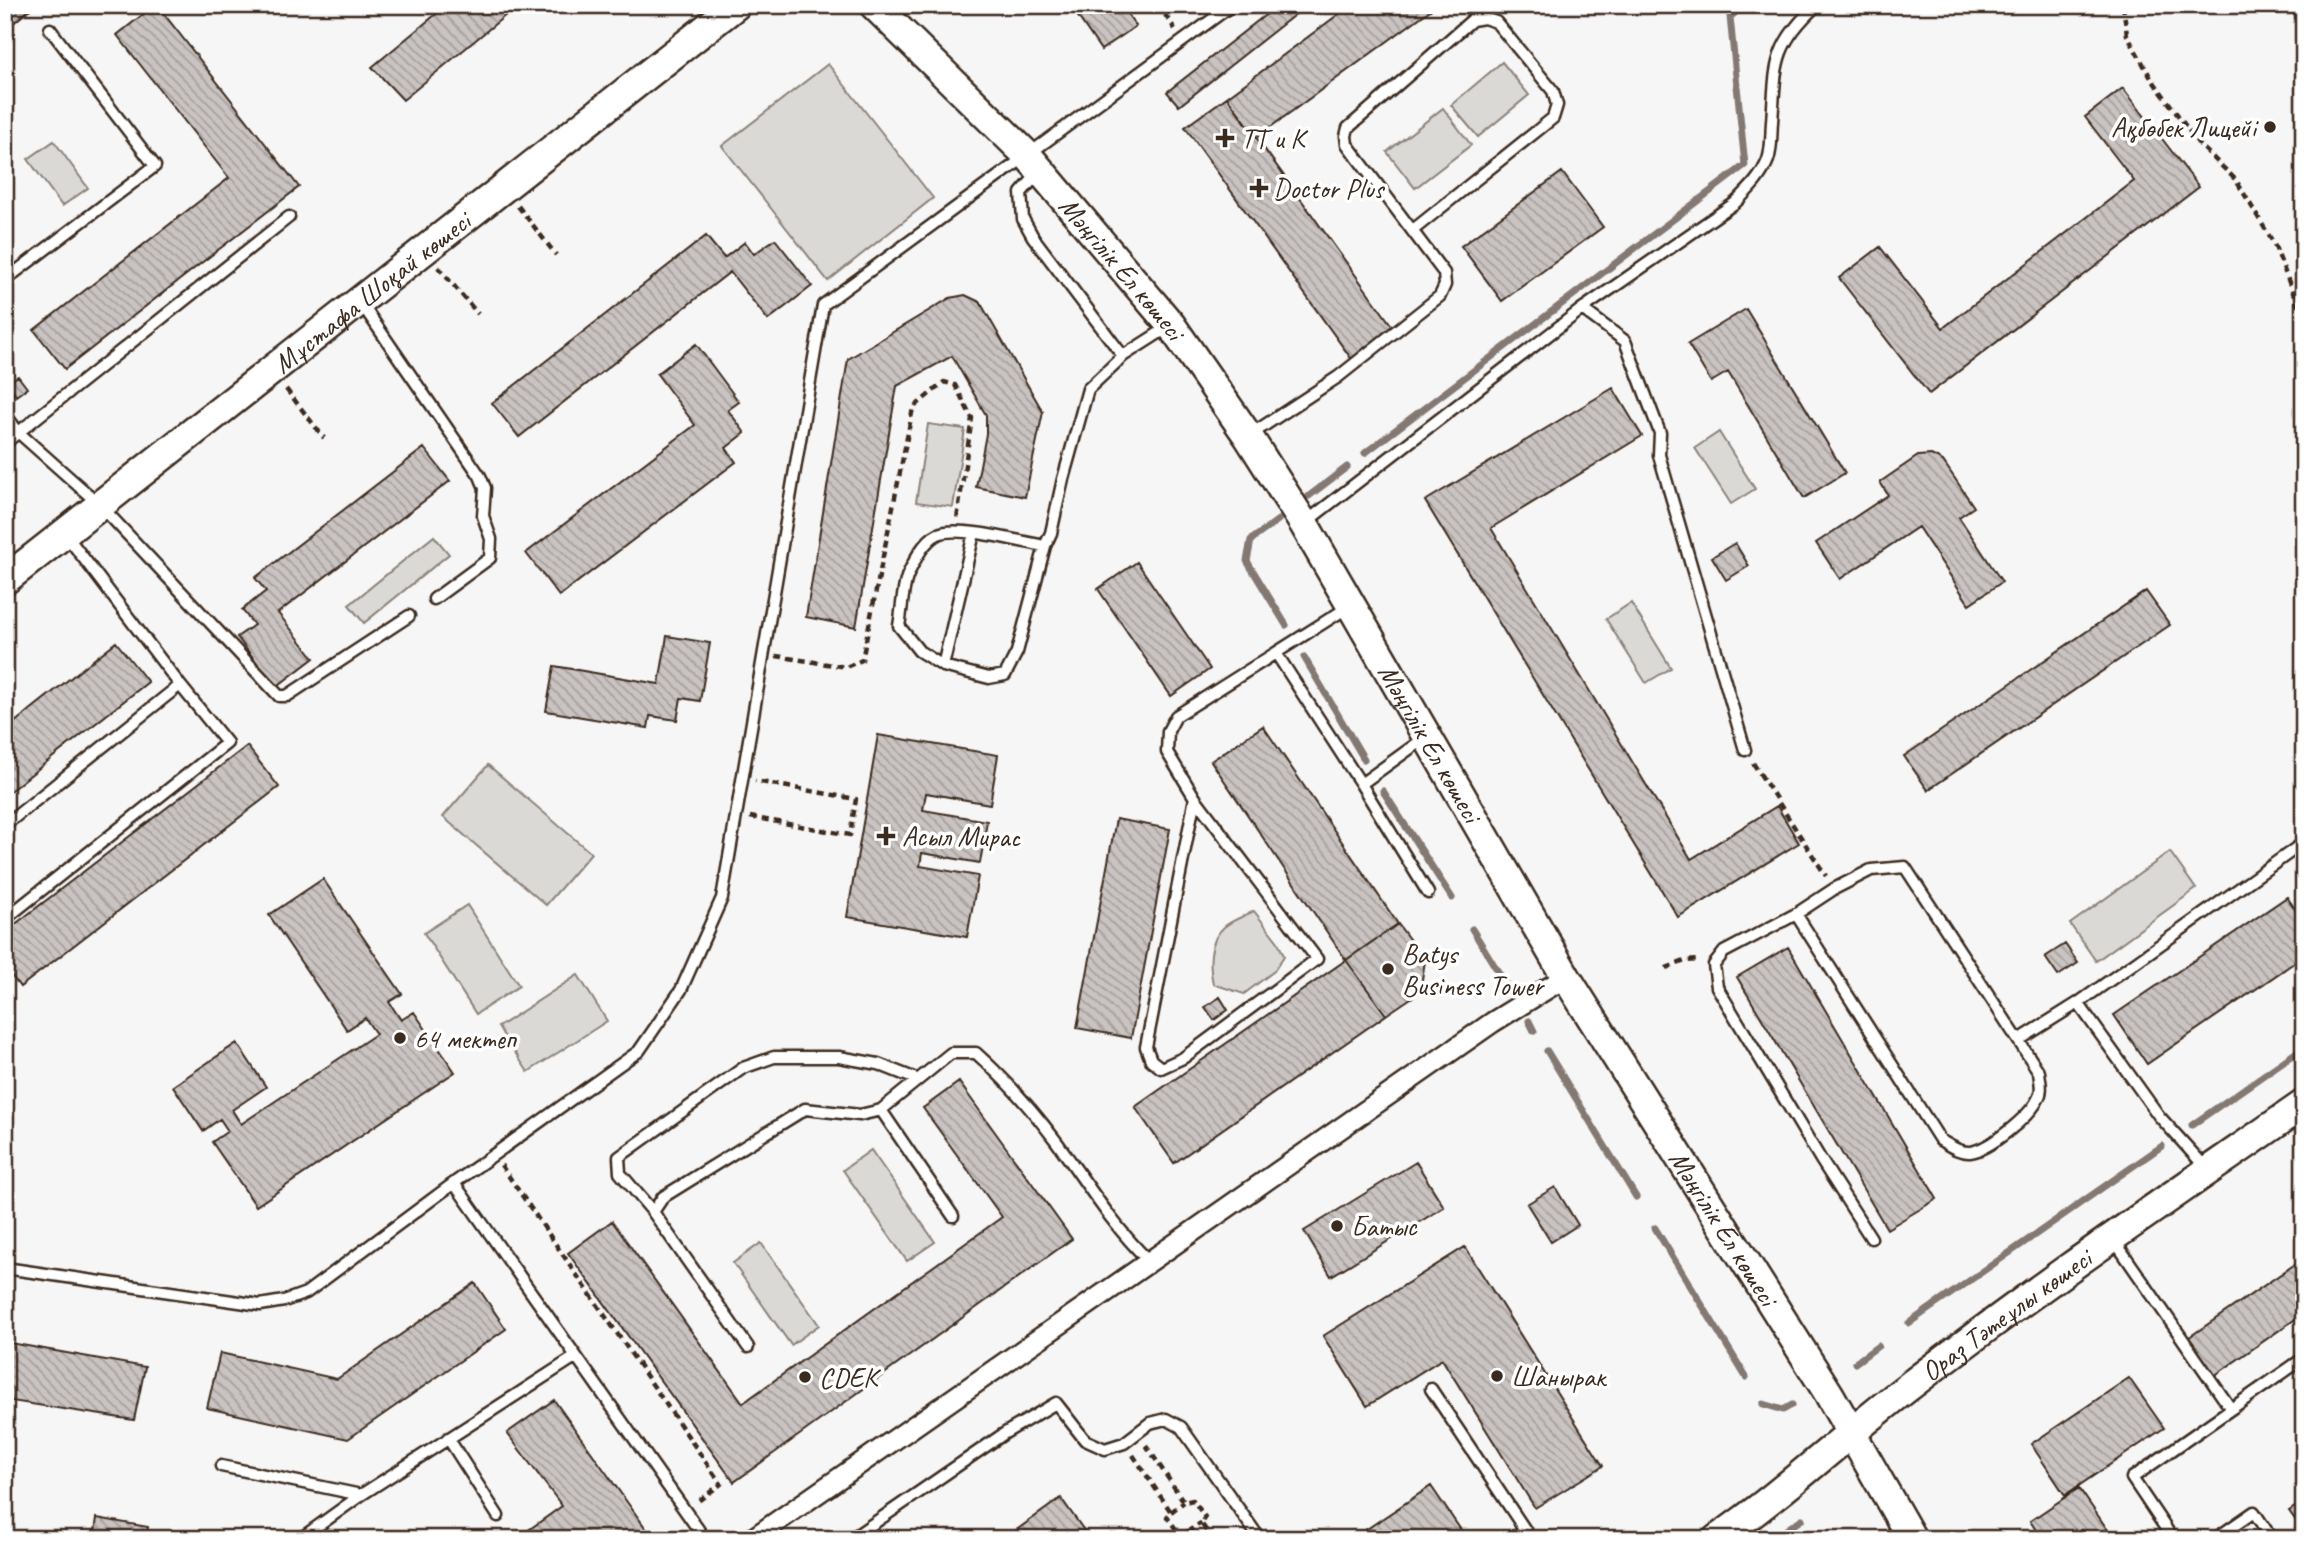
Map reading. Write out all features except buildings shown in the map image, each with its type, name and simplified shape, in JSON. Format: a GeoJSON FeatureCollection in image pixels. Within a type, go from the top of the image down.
{"type":"FeatureCollection","features":[{"type":"Feature","properties":{"kind":"street","name":"Мұстафа Шоқай көшесі"},"geometry":{"type":"LineString","coordinates":[[5,580],[736,5]]}},
{"type":"Feature","properties":{"kind":"street","name":"Мәңгілік Ел көшесі"},"geometry":{"type":"LineString","coordinates":[[874,5],[1034,163],[1171,325],[1248,436],[1304,524],[1566,977],[1851,1433],[1912,1539]]}},
{"type":"Feature","properties":{"kind":"street"},"geometry":{"type":"LineString","coordinates":[[752,1539],[1493,1022],[1566,977]]}},
{"type":"Feature","properties":{"kind":"street","name":"Ораз Тәтеұлы көшесі"},"geometry":{"type":"LineString","coordinates":[[1717,1539],[1787,1488],[1912,1384],[2112,1237],[2304,1104]]}},
{"type":"Feature","properties":{"kind":"lane"},"geometry":{"type":"LineString","coordinates":[[5,1268],[260,1305],[284,1301],[306,1293],[639,1051],[681,990],[722,898],[823,305],[1034,163],[1232,5]]}},
{"type":"Feature","properties":{"kind":"lane"},"geometry":{"type":"LineString","coordinates":[[1304,524],[1582,309],[1735,203],[1757,181],[1769,158],[1774,78],[1782,47],[1799,22],[1817,5]]}},
{"type":"Feature","properties":{"kind":"lane"},"geometry":{"type":"LineString","coordinates":[[1248,436],[1338,377],[1440,296],[1445,285],[1444,272],[1347,144],[1346,136],[1348,128],[1472,20],[1484,18],[1496,22],[1553,91],[1557,105],[1553,118],[1413,230]]}},
{"type":"Feature","properties":{"kind":"lane"},"geometry":{"type":"LineString","coordinates":[[5,280],[155,166],[50,29]]}},
{"type":"Feature","properties":{"kind":"lane"},"geometry":{"type":"LineString","coordinates":[[1034,163],[1020,193],[1023,219],[1033,237],[1123,356]]}},
{"type":"Feature","properties":{"kind":"lane"},"geometry":{"type":"LineString","coordinates":[[5,443],[289,217]]}},
{"type":"Feature","properties":{"kind":"lane"},"geometry":{"type":"LineString","coordinates":[[359,301],[480,476],[485,488],[483,516],[491,539],[490,558],[434,599]]}},
{"type":"Feature","properties":{"kind":"lane"},"geometry":{"type":"LineString","coordinates":[[1582,309],[1625,341],[1660,433],[1659,455],[1745,751]]}},
{"type":"Feature","properties":{"kind":"lane"},"geometry":{"type":"LineString","coordinates":[[1045,546],[974,533],[955,531],[938,534],[923,546],[907,579],[900,625],[919,651],[943,666],[989,678],[1005,676],[1017,652],[1088,389],[1123,356],[1171,325]]}},
{"type":"Feature","properties":{"kind":"lane"},"geometry":{"type":"LineString","coordinates":[[5,414],[18,432],[100,505],[279,696],[287,696],[409,616]]}},
{"type":"Feature","properties":{"kind":"lane"},"geometry":{"type":"LineString","coordinates":[[5,919],[227,743],[65,533]]}},
{"type":"Feature","properties":{"kind":"lane"},"geometry":{"type":"LineString","coordinates":[[943,666],[974,533]]}},
{"type":"Feature","properties":{"kind":"lane"},"geometry":{"type":"LineString","coordinates":[[1195,798],[1146,1047],[1151,1060],[1161,1068],[1183,1058],[1317,959],[1195,798],[1167,752],[1168,731],[1176,716],[1351,606]]}},
{"type":"Feature","properties":{"kind":"lane"},"geometry":{"type":"LineString","coordinates":[[1276,653],[1428,892]]}},
{"type":"Feature","properties":{"kind":"lane"},"geometry":{"type":"LineString","coordinates":[[5,825],[180,685]]}},
{"type":"Feature","properties":{"kind":"lane"},"geometry":{"type":"LineString","coordinates":[[1361,784],[1426,737]]}},
{"type":"Feature","properties":{"kind":"lane"},"geometry":{"type":"LineString","coordinates":[[2019,1040],[2078,1003],[2299,846],[2304,852]]}},
{"type":"Feature","properties":{"kind":"lane"},"geometry":{"type":"LineString","coordinates":[[1797,914],[1940,1139],[1954,1149],[1968,1152],[1980,1149],[2017,1124],[2038,1101],[2041,1089],[2039,1072],[1905,867],[1871,870],[1834,889],[1797,914],[1724,952],[1714,965],[1717,987],[1871,1238]]}},
{"type":"Feature","properties":{"kind":"lane"},"geometry":{"type":"LineString","coordinates":[[2078,1003],[2159,1116],[2208,1171]]}},
{"type":"Feature","properties":{"kind":"lane"},"geometry":{"type":"LineString","coordinates":[[653,1212],[663,1197],[805,1109],[860,1115],[881,1110],[951,1053],[976,1054],[1008,1082],[1054,1138],[1126,1238],[1149,1260]]}},
{"type":"Feature","properties":{"kind":"lane"},"geometry":{"type":"LineString","coordinates":[[748,1346],[653,1212],[620,1172],[619,1157],[743,1068],[774,1057],[839,1057],[878,1064],[916,1079]]}},
{"type":"Feature","properties":{"kind":"lane"},"geometry":{"type":"LineString","coordinates":[[881,1110],[953,1216]]}},
{"type":"Feature","properties":{"kind":"lane"},"geometry":{"type":"LineString","coordinates":[[454,1183],[705,1539]]}},
{"type":"Feature","properties":{"kind":"lane"},"geometry":{"type":"LineString","coordinates":[[2112,1237],[2231,1409]]}},
{"type":"Feature","properties":{"kind":"lane"},"geometry":{"type":"LineString","coordinates":[[300,1539],[361,1495],[575,1357]]}},
{"type":"Feature","properties":{"kind":"lane"},"geometry":{"type":"LineString","coordinates":[[2173,1539],[2132,1478],[2304,1358]]}},
{"type":"Feature","properties":{"kind":"lane"},"geometry":{"type":"LineString","coordinates":[[1431,1389],[1528,1534],[1512,1539]]}},
{"type":"Feature","properties":{"kind":"lane"},"geometry":{"type":"LineString","coordinates":[[851,1539],[1005,1433],[1056,1403],[1085,1440],[1105,1449],[1124,1443],[1150,1423],[1166,1419],[1181,1427],[1260,1539]]}},
{"type":"Feature","properties":{"kind":"lane"},"geometry":{"type":"LineString","coordinates":[[449,1438],[498,1516]]}},
{"type":"Feature","properties":{"kind":"lane"},"geometry":{"type":"LineString","coordinates":[[221,1466],[361,1495]]}},
{"type":"Feature","properties":{"kind":"lane"},"geometry":{"type":"LineString","coordinates":[[2216,1539],[2253,1512],[2272,1539]]}},
{"type":"Feature","properties":{"kind":"path"},"geometry":{"type":"LineString","coordinates":[[1158,5],[1184,41]]}},
{"type":"Feature","properties":{"kind":"path"},"geometry":{"type":"LineString","coordinates":[[2123,5],[2127,35],[2151,79],[2199,143],[2236,180],[2274,244],[2304,321]]}},
{"type":"Feature","properties":{"kind":"path"},"geometry":{"type":"LineString","coordinates":[[504,188],[556,255]]}},
{"type":"Feature","properties":{"kind":"path"},"geometry":{"type":"LineString","coordinates":[[424,250],[478,314]]}},
{"type":"Feature","properties":{"kind":"path"},"geometry":{"type":"LineString","coordinates":[[271,371],[324,438]]}},
{"type":"Feature","properties":{"kind":"path"},"geometry":{"type":"LineString","coordinates":[[764,654],[846,667],[862,660],[913,408],[944,382],[955,385],[972,418],[955,531]]}},
{"type":"Feature","properties":{"kind":"path"},"geometry":{"type":"LineString","coordinates":[[1745,751],[1834,889]]}},
{"type":"Feature","properties":{"kind":"path"},"geometry":{"type":"LineString","coordinates":[[735,815],[850,835],[856,799],[741,778]]}},
{"type":"Feature","properties":{"kind":"path"},"geometry":{"type":"LineString","coordinates":[[1666,968],[1698,959],[1714,965]]}},
{"type":"Feature","properties":{"kind":"path"},"geometry":{"type":"LineString","coordinates":[[493,1155],[722,1484],[684,1510]]}},
{"type":"Feature","properties":{"kind":"path"},"geometry":{"type":"LineString","coordinates":[[1138,1433],[1184,1502]]}},
{"type":"Feature","properties":{"kind":"path"},"geometry":{"type":"LineString","coordinates":[[1124,1443],[1171,1511]]}},
{"type":"Feature","properties":{"kind":"path"},"geometry":{"type":"LineString","coordinates":[[1193,1500],[1205,1517],[1201,1523],[1181,1536],[1167,1517],[1184,1502],[1193,1500]]}},
{"type":"Feature","properties":{"kind":"path"},"geometry":{"type":"LineString","coordinates":[[1201,1523],[1212,1539]]}},
{"type":"Feature","properties":{"kind":"path"},"geometry":{"type":"LineString","coordinates":[[1187,1532],[1192,1539]]}},
{"type":"Feature","properties":{"kind":"shaded area"},"geometry":{"type":"Polygon","coordinates":[[[1502,62],[1529,95],[1478,137],[1451,105],[1502,62]]]}},
{"type":"Feature","properties":{"kind":"shaded area"},"geometry":{"type":"Polygon","coordinates":[[[828,64],[933,198],[828,281],[722,146],[828,64]]]}},
{"type":"Feature","properties":{"kind":"shaded area"},"geometry":{"type":"Polygon","coordinates":[[[1443,108],[1471,145],[1415,188],[1387,152],[1443,108]]]}},
{"type":"Feature","properties":{"kind":"shaded area"},"geometry":{"type":"Polygon","coordinates":[[[54,141],[88,188],[62,206],[28,159],[54,141]]]}},
{"type":"Feature","properties":{"kind":"shaded area"},"geometry":{"type":"Polygon","coordinates":[[[928,424],[965,429],[953,507],[916,502],[928,424]]]}},
{"type":"Feature","properties":{"kind":"shaded area"},"geometry":{"type":"Polygon","coordinates":[[[1719,432],[1755,489],[1731,504],[1695,448],[1719,432]]]}},
{"type":"Feature","properties":{"kind":"shaded area"},"geometry":{"type":"Polygon","coordinates":[[[434,536],[449,554],[364,623],[349,605],[434,536]]]}},
{"type":"Feature","properties":{"kind":"shaded area"},"geometry":{"type":"Polygon","coordinates":[[[1631,603],[1671,668],[1646,683],[1606,619],[1631,603]]]}},
{"type":"Feature","properties":{"kind":"shaded area"},"geometry":{"type":"Polygon","coordinates":[[[488,765],[591,853],[546,905],[443,817],[488,765]]]}},
{"type":"Feature","properties":{"kind":"shaded area"},"geometry":{"type":"Polygon","coordinates":[[[2170,852],[2196,889],[2096,961],[2070,924],[2170,852]]]}},
{"type":"Feature","properties":{"kind":"shaded area"},"geometry":{"type":"Polygon","coordinates":[[[467,905],[519,986],[476,1014],[424,933],[467,905]]]}},
{"type":"Feature","properties":{"kind":"shaded area"},"geometry":{"type":"Polygon","coordinates":[[[1254,911],[1278,942],[1284,956],[1274,971],[1244,994],[1213,984],[1211,962],[1215,939],[1227,925],[1254,911]]]}},
{"type":"Feature","properties":{"kind":"shaded area"},"geometry":{"type":"Polygon","coordinates":[[[578,975],[607,1021],[528,1072],[498,1027],[578,975]]]}},
{"type":"Feature","properties":{"kind":"shaded area"},"geometry":{"type":"Polygon","coordinates":[[[871,1150],[935,1242],[907,1261],[843,1170],[871,1150]]]}},
{"type":"Feature","properties":{"kind":"shaded area"},"geometry":{"type":"Polygon","coordinates":[[[761,1243],[819,1325],[791,1345],[733,1263],[761,1243]]]}},
{"type":"Feature","properties":{"kind":"waterway"},"geometry":{"type":"LineString","coordinates":[[1365,453],[1745,165],[1730,17],[1744,5]]}},
{"type":"Feature","properties":{"kind":"waterway"},"geometry":{"type":"LineString","coordinates":[[1309,496],[1347,467]]}},
{"type":"Feature","properties":{"kind":"waterway"},"geometry":{"type":"LineString","coordinates":[[1278,520],[1251,540],[1247,561],[1286,625]]}},
{"type":"Feature","properties":{"kind":"waterway"},"geometry":{"type":"LineString","coordinates":[[1304,657],[1364,759]]}},
{"type":"Feature","properties":{"kind":"waterway"},"geometry":{"type":"LineString","coordinates":[[1383,791],[1452,898]]}},
{"type":"Feature","properties":{"kind":"waterway"},"geometry":{"type":"LineString","coordinates":[[1472,929],[1510,991]]}},
{"type":"Feature","properties":{"kind":"waterway"},"geometry":{"type":"LineString","coordinates":[[1529,1021],[1534,1031]]}},
{"type":"Feature","properties":{"kind":"waterway"},"geometry":{"type":"LineString","coordinates":[[2192,1125],[2304,1047]]}},
{"type":"Feature","properties":{"kind":"waterway"},"geometry":{"type":"LineString","coordinates":[[1547,1051],[1636,1197]]}},
{"type":"Feature","properties":{"kind":"waterway"},"geometry":{"type":"LineString","coordinates":[[1909,1323],[2162,1146]]}},
{"type":"Feature","properties":{"kind":"waterway"},"geometry":{"type":"LineString","coordinates":[[1655,1228],[1746,1377]]}},
{"type":"Feature","properties":{"kind":"waterway"},"geometry":{"type":"LineString","coordinates":[[1855,1363],[1878,1346]]}},
{"type":"Feature","properties":{"kind":"waterway"},"geometry":{"type":"LineString","coordinates":[[1763,1404],[1783,1410],[1792,1405]]}},
{"type":"Feature","properties":{"kind":"waterway"},"geometry":{"type":"LineString","coordinates":[[1773,1539],[1802,1519]]}},
{"type":"Feature","properties":{"kind":"place","name":"Ақбөбек Лицейі"},"geometry":{"type":"Point","coordinates":[2270,127]}},
{"type":"Feature","properties":{"kind":"place","name":"ТТ и К"},"geometry":{"type":"Point","coordinates":[1225,138]}},
{"type":"Feature","properties":{"kind":"place","name":"Doctor Plus"},"geometry":{"type":"Point","coordinates":[1259,188]}},
{"type":"Feature","properties":{"kind":"place","name":"Асыл Мирас"},"geometry":{"type":"Point","coordinates":[886,836]}},
{"type":"Feature","properties":{"kind":"place","name":"Batys Business Tower"},"geometry":{"type":"Point","coordinates":[1388,969]}},
{"type":"Feature","properties":{"kind":"place","name":"64 мектеп"},"geometry":{"type":"Point","coordinates":[400,1038]}},
{"type":"Feature","properties":{"kind":"place","name":"Батыс"},"geometry":{"type":"Point","coordinates":[1337,1226]}},
{"type":"Feature","properties":{"kind":"place","name":"Шанырак"},"geometry":{"type":"Point","coordinates":[1497,1376]}},
{"type":"Feature","properties":{"kind":"place","name":"CDEK"},"geometry":{"type":"Point","coordinates":[805,1377]}}]}
